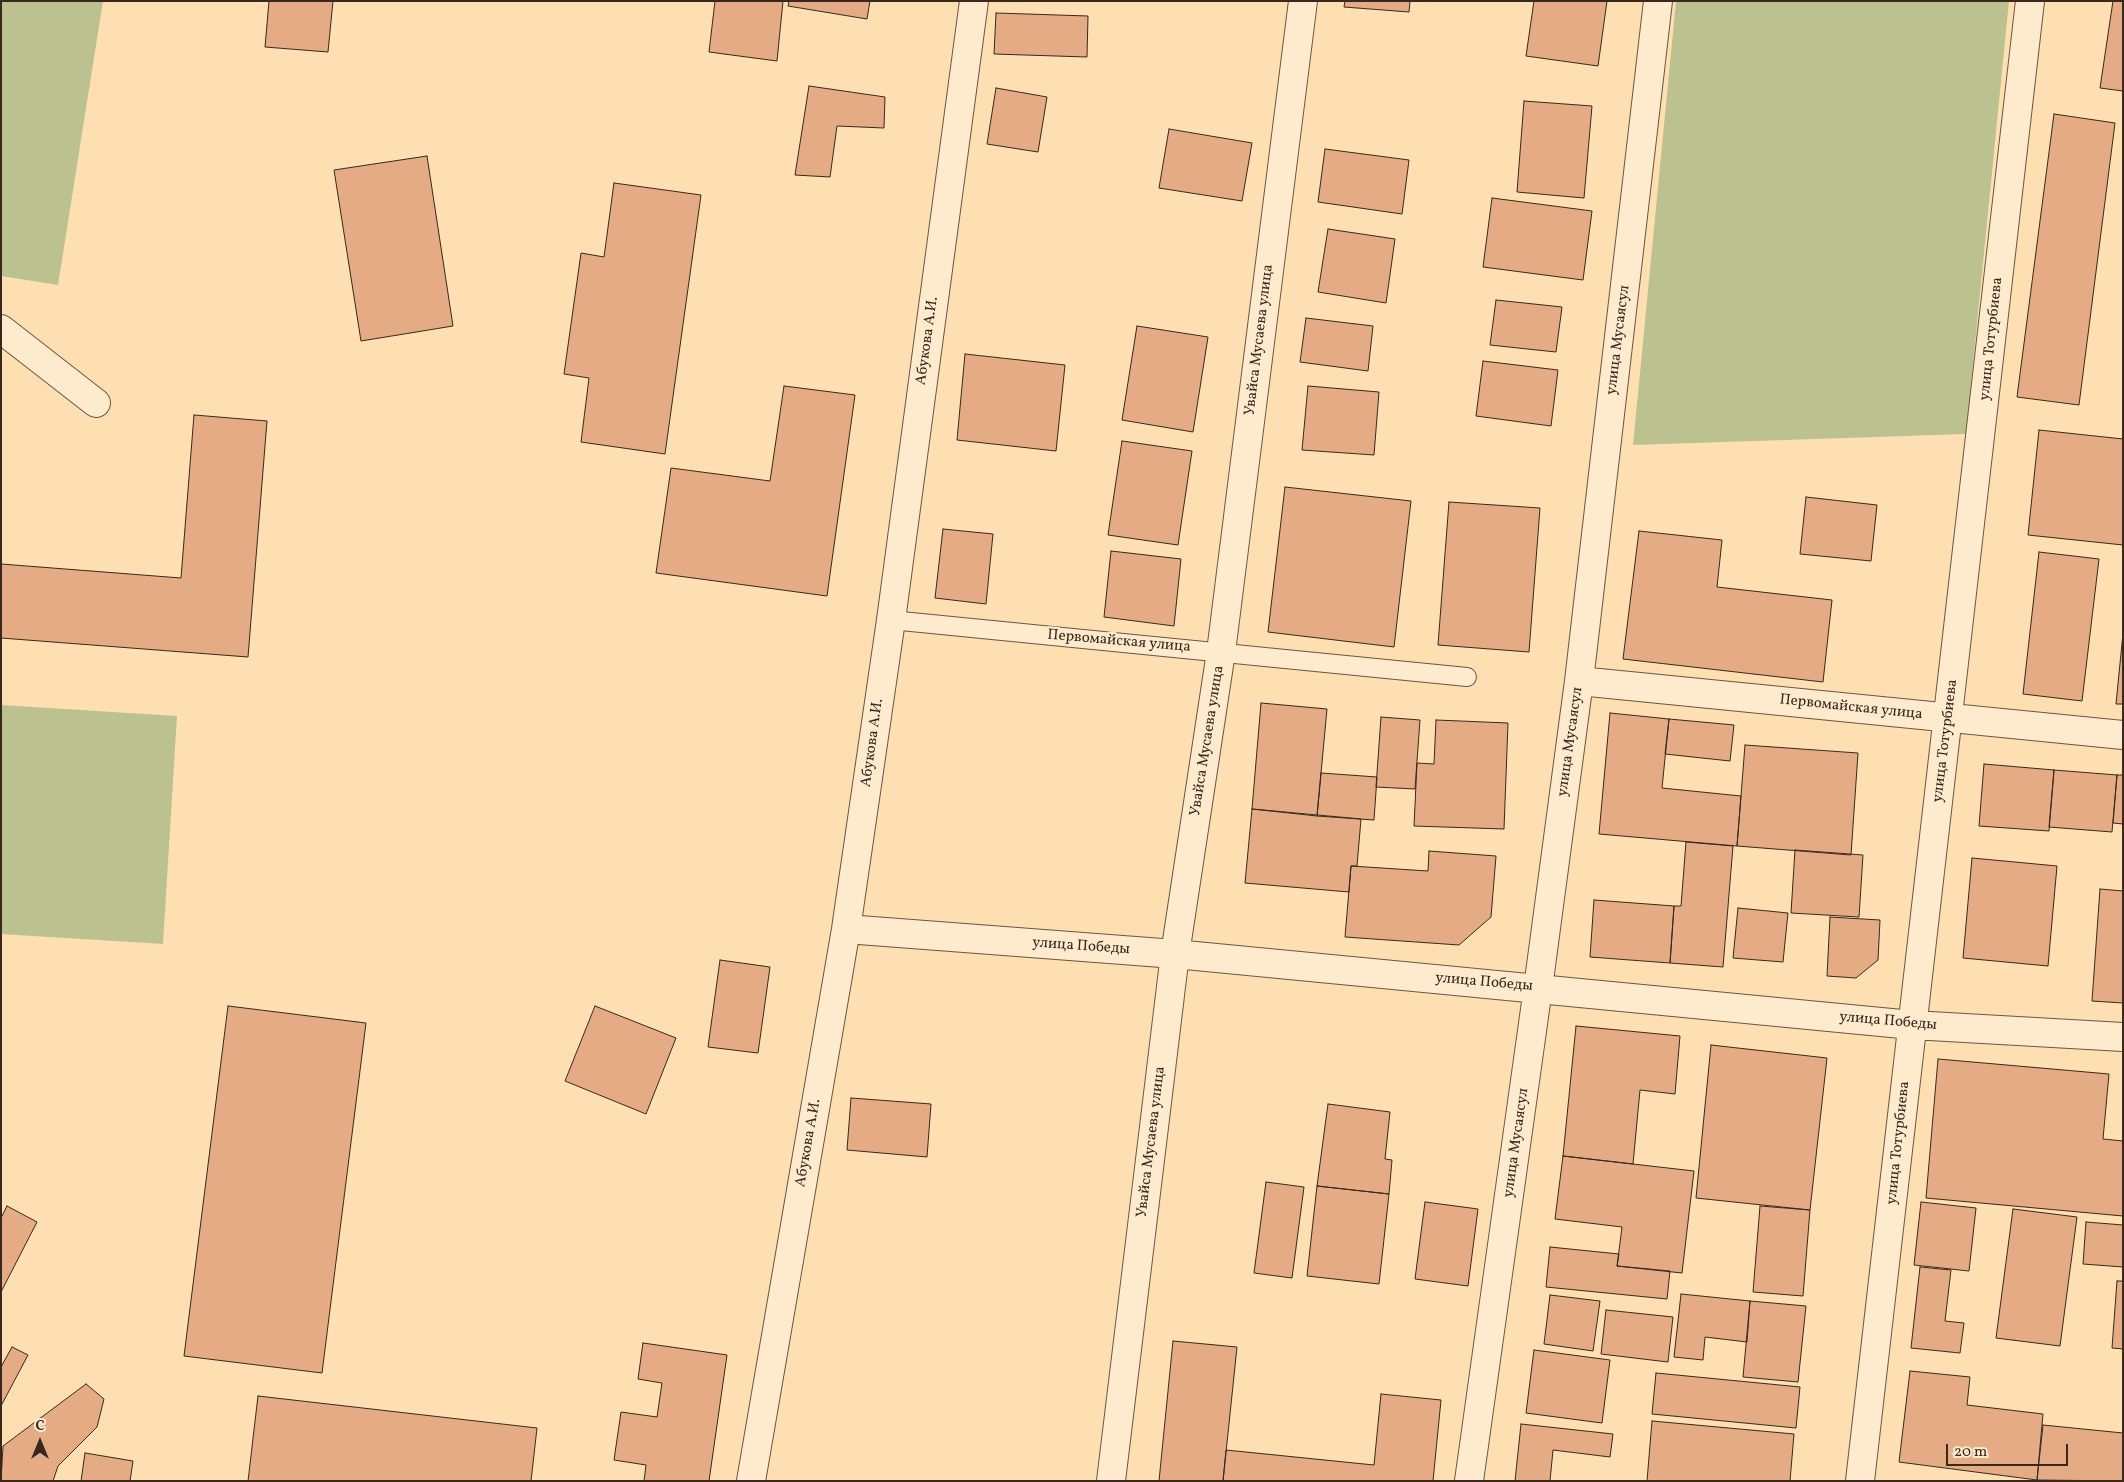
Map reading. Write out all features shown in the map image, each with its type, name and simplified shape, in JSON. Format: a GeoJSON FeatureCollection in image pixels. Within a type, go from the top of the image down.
{"type":"FeatureCollection","features":[{"type":"Feature","properties":{"kind":"street","name":"Абукова А.И."},"geometry":{"type":"LineString","coordinates":[[751,1481],[846,929],[891,620],[974,1]]}},
{"type":"Feature","properties":{"kind":"street","name":"Увайса Мусаева улица"},"geometry":{"type":"LineString","coordinates":[[1111,1481],[1175,954],[1221,652],[1303,1]]}},
{"type":"Feature","properties":{"kind":"street","name":"улица Мусаясул"},"geometry":{"type":"LineString","coordinates":[[1469,1481],[1579,681],[1658,1]]}},
{"type":"Feature","properties":{"kind":"street","name":"улица Тотурбиева"},"geometry":{"type":"LineString","coordinates":[[1860,1481],[2030,1]]}},
{"type":"Feature","properties":{"kind":"street"},"geometry":{"type":"LineString","coordinates":[[1,329],[96,403]]}},
{"type":"Feature","properties":{"kind":"street","name":"Первомайская улица"},"geometry":{"type":"LineString","coordinates":[[1579,681],[2123,735]]}},
{"type":"Feature","properties":{"kind":"street","name":"улица Победы"},"geometry":{"type":"LineString","coordinates":[[846,929],[1175,954],[1912,1025],[2123,1037]]}},
{"type":"Feature","properties":{"kind":"lane","name":"Первомайская улица"},"geometry":{"type":"LineString","coordinates":[[891,620],[1466,677]]}},
{"type":"Feature","properties":{"kind":"green space"},"geometry":{"type":"Polygon","coordinates":[[[1,1],[103,1],[58,285],[1,276],[1,1]]]}},
{"type":"Feature","properties":{"kind":"green space"},"geometry":{"type":"Polygon","coordinates":[[[1676,1],[2009,1],[1966,434],[1633,445],[1676,1]]]}},
{"type":"Feature","properties":{"kind":"green space"},"geometry":{"type":"Polygon","coordinates":[[[1,705],[177,716],[163,944],[1,934],[1,705]]]}},
{"type":"Feature","properties":{"kind":"building"},"geometry":{"type":"Polygon","coordinates":[[[269,1],[333,1],[328,52],[265,47],[269,1]]]}},
{"type":"Feature","properties":{"kind":"building"},"geometry":{"type":"Polygon","coordinates":[[[715,1],[783,1],[777,61],[709,52],[715,1]]]}},
{"type":"Feature","properties":{"kind":"building"},"geometry":{"type":"Polygon","coordinates":[[[789,1],[870,1],[867,19],[788,6],[789,1]]]}},
{"type":"Feature","properties":{"kind":"building"},"geometry":{"type":"Polygon","coordinates":[[[1345,1],[1410,1],[1409,12],[1344,7],[1345,1]]]}},
{"type":"Feature","properties":{"kind":"building"},"geometry":{"type":"Polygon","coordinates":[[[1534,1],[1607,1],[1598,66],[1526,56],[1534,1]]]}},
{"type":"Feature","properties":{"kind":"building"},"geometry":{"type":"Polygon","coordinates":[[[2113,1],[2123,1],[2123,91],[2100,88],[2113,1]]]}},
{"type":"Feature","properties":{"kind":"building"},"geometry":{"type":"Polygon","coordinates":[[[996,13],[1088,16],[1087,57],[994,54],[996,13]]]}},
{"type":"Feature","properties":{"kind":"building"},"geometry":{"type":"Polygon","coordinates":[[[809,86],[885,97],[884,128],[837,126],[830,177],[795,175],[809,86]]]}},
{"type":"Feature","properties":{"kind":"building"},"geometry":{"type":"Polygon","coordinates":[[[996,88],[1047,97],[1038,152],[987,144],[996,88]]]}},
{"type":"Feature","properties":{"kind":"building"},"geometry":{"type":"Polygon","coordinates":[[[1524,101],[1592,106],[1584,198],[1517,192],[1524,101]]]}},
{"type":"Feature","properties":{"kind":"building"},"geometry":{"type":"Polygon","coordinates":[[[2054,114],[2115,123],[2079,405],[2017,397],[2054,114]]]}},
{"type":"Feature","properties":{"kind":"building"},"geometry":{"type":"Polygon","coordinates":[[[1169,129],[1252,143],[1242,201],[1159,188],[1169,129]]]}},
{"type":"Feature","properties":{"kind":"building"},"geometry":{"type":"Polygon","coordinates":[[[1325,149],[1409,160],[1402,214],[1318,202],[1325,149]]]}},
{"type":"Feature","properties":{"kind":"building"},"geometry":{"type":"Polygon","coordinates":[[[427,156],[453,326],[361,341],[334,170],[427,156]]]}},
{"type":"Feature","properties":{"kind":"building"},"geometry":{"type":"Polygon","coordinates":[[[614,183],[701,195],[665,454],[581,442],[589,378],[564,374],[581,253],[604,257],[614,183]]]}},
{"type":"Feature","properties":{"kind":"building"},"geometry":{"type":"Polygon","coordinates":[[[1492,198],[1592,211],[1583,280],[1483,267],[1492,198]]]}},
{"type":"Feature","properties":{"kind":"building"},"geometry":{"type":"Polygon","coordinates":[[[1328,229],[1395,239],[1386,303],[1318,292],[1328,229]]]}},
{"type":"Feature","properties":{"kind":"building"},"geometry":{"type":"Polygon","coordinates":[[[1496,300],[1562,307],[1556,352],[1490,345],[1496,300]]]}},
{"type":"Feature","properties":{"kind":"building"},"geometry":{"type":"Polygon","coordinates":[[[1306,318],[1373,326],[1368,371],[1300,362],[1306,318]]]}},
{"type":"Feature","properties":{"kind":"building"},"geometry":{"type":"Polygon","coordinates":[[[1137,326],[1208,337],[1193,432],[1122,420],[1137,326]]]}},
{"type":"Feature","properties":{"kind":"building"},"geometry":{"type":"Polygon","coordinates":[[[965,354],[1065,365],[1056,451],[957,440],[965,354]]]}},
{"type":"Feature","properties":{"kind":"building"},"geometry":{"type":"Polygon","coordinates":[[[1483,361],[1558,370],[1551,426],[1476,416],[1483,361]]]}},
{"type":"Feature","properties":{"kind":"building"},"geometry":{"type":"Polygon","coordinates":[[[784,386],[855,395],[827,596],[656,573],[671,468],[770,481],[784,386]]]}},
{"type":"Feature","properties":{"kind":"building"},"geometry":{"type":"Polygon","coordinates":[[[1308,386],[1379,392],[1374,455],[1302,450],[1308,386]]]}},
{"type":"Feature","properties":{"kind":"building"},"geometry":{"type":"Polygon","coordinates":[[[194,415],[267,421],[248,657],[1,638],[1,564],[181,578],[194,415]]]}},
{"type":"Feature","properties":{"kind":"building"},"geometry":{"type":"Polygon","coordinates":[[[2039,430],[2123,439],[2123,545],[2028,535],[2039,430]]]}},
{"type":"Feature","properties":{"kind":"building"},"geometry":{"type":"Polygon","coordinates":[[[1122,441],[1192,451],[1178,545],[1108,535],[1122,441]]]}},
{"type":"Feature","properties":{"kind":"building"},"geometry":{"type":"Polygon","coordinates":[[[1285,487],[1411,501],[1394,647],[1268,632],[1285,487]]]}},
{"type":"Feature","properties":{"kind":"building"},"geometry":{"type":"Polygon","coordinates":[[[1806,497],[1877,505],[1871,561],[1800,554],[1806,497]]]}},
{"type":"Feature","properties":{"kind":"building"},"geometry":{"type":"Polygon","coordinates":[[[1449,502],[1540,508],[1529,652],[1438,645],[1449,502]]]}},
{"type":"Feature","properties":{"kind":"building"},"geometry":{"type":"Polygon","coordinates":[[[943,529],[993,534],[986,604],[935,598],[943,529]]]}},
{"type":"Feature","properties":{"kind":"building"},"geometry":{"type":"Polygon","coordinates":[[[1639,531],[1722,540],[1717,587],[1832,600],[1823,682],[1623,659],[1639,531]]]}},
{"type":"Feature","properties":{"kind":"building"},"geometry":{"type":"Polygon","coordinates":[[[1111,551],[1181,559],[1174,626],[1104,617],[1111,551]]]}},
{"type":"Feature","properties":{"kind":"building"},"geometry":{"type":"Polygon","coordinates":[[[2039,552],[2099,559],[2082,701],[2023,694],[2039,552]]]}},
{"type":"Feature","properties":{"kind":"building"},"geometry":{"type":"Polygon","coordinates":[[[2123,633],[2123,704],[2116,704],[2123,633]]]}},
{"type":"Feature","properties":{"kind":"building"},"geometry":{"type":"Polygon","coordinates":[[[1261,703],[1327,709],[1317,816],[1252,809],[1261,703]]]}},
{"type":"Feature","properties":{"kind":"building"},"geometry":{"type":"Polygon","coordinates":[[[1610,713],[1669,719],[1662,788],[1741,796],[1737,846],[1599,834],[1610,713]]]}},
{"type":"Feature","properties":{"kind":"building"},"geometry":{"type":"Polygon","coordinates":[[[1381,717],[1420,720],[1415,789],[1376,787],[1381,717]]]}},
{"type":"Feature","properties":{"kind":"building"},"geometry":{"type":"Polygon","coordinates":[[[1669,719],[1734,725],[1730,761],[1665,754],[1669,719]]]}},
{"type":"Feature","properties":{"kind":"building"},"geometry":{"type":"Polygon","coordinates":[[[1436,720],[1508,723],[1504,829],[1414,826],[1417,763],[1434,764],[1436,720]]]}},
{"type":"Feature","properties":{"kind":"building"},"geometry":{"type":"Polygon","coordinates":[[[1745,745],[1858,753],[1851,855],[1737,846],[1745,745]]]}},
{"type":"Feature","properties":{"kind":"building"},"geometry":{"type":"Polygon","coordinates":[[[1984,764],[2054,770],[2049,831],[1979,826],[1984,764]]]}},
{"type":"Feature","properties":{"kind":"building"},"geometry":{"type":"Polygon","coordinates":[[[2054,770],[2117,775],[2112,832],[2049,827],[2054,770]]]}},
{"type":"Feature","properties":{"kind":"building"},"geometry":{"type":"Polygon","coordinates":[[[1321,773],[1377,777],[1374,820],[1317,816],[1321,773]]]}},
{"type":"Feature","properties":{"kind":"building"},"geometry":{"type":"Polygon","coordinates":[[[2117,775],[2123,775],[2123,824],[2113,823],[2117,775]]]}},
{"type":"Feature","properties":{"kind":"building"},"geometry":{"type":"Polygon","coordinates":[[[1252,809],[1361,819],[1357,866],[1351,866],[1349,892],[1245,883],[1252,809]]]}},
{"type":"Feature","properties":{"kind":"building"},"geometry":{"type":"Polygon","coordinates":[[[1686,842],[1733,846],[1723,967],[1670,963],[1674,906],[1681,906],[1686,842]]]}},
{"type":"Feature","properties":{"kind":"building"},"geometry":{"type":"Polygon","coordinates":[[[1795,850],[1863,855],[1859,917],[1791,913],[1795,850]]]}},
{"type":"Feature","properties":{"kind":"building"},"geometry":{"type":"Polygon","coordinates":[[[1429,851],[1496,856],[1491,917],[1459,945],[1345,937],[1351,866],[1428,871],[1429,851]]]}},
{"type":"Feature","properties":{"kind":"building"},"geometry":{"type":"Polygon","coordinates":[[[1972,858],[2057,866],[2048,966],[1963,958],[1972,858]]]}},
{"type":"Feature","properties":{"kind":"building"},"geometry":{"type":"Polygon","coordinates":[[[2100,889],[2123,891],[2123,1003],[2092,1001],[2100,889]]]}},
{"type":"Feature","properties":{"kind":"building"},"geometry":{"type":"Polygon","coordinates":[[[1594,900],[1674,906],[1670,963],[1590,957],[1594,900]]]}},
{"type":"Feature","properties":{"kind":"building"},"geometry":{"type":"Polygon","coordinates":[[[1738,908],[1788,913],[1783,962],[1733,958],[1738,908]]]}},
{"type":"Feature","properties":{"kind":"building"},"geometry":{"type":"Polygon","coordinates":[[[1830,917],[1880,920],[1878,960],[1856,978],[1827,976],[1830,917]]]}},
{"type":"Feature","properties":{"kind":"building"},"geometry":{"type":"Polygon","coordinates":[[[720,960],[770,967],[758,1053],[708,1047],[720,960]]]}},
{"type":"Feature","properties":{"kind":"building"},"geometry":{"type":"Polygon","coordinates":[[[228,1006],[366,1023],[322,1373],[184,1356],[228,1006]]]}},
{"type":"Feature","properties":{"kind":"building"},"geometry":{"type":"Polygon","coordinates":[[[595,1006],[676,1038],[646,1114],[565,1081],[595,1006]]]}},
{"type":"Feature","properties":{"kind":"building"},"geometry":{"type":"Polygon","coordinates":[[[1576,1026],[1680,1036],[1675,1094],[1640,1090],[1633,1164],[1563,1156],[1576,1026]]]}},
{"type":"Feature","properties":{"kind":"building"},"geometry":{"type":"Polygon","coordinates":[[[1711,1045],[1827,1058],[1810,1210],[1696,1198],[1711,1045]]]}},
{"type":"Feature","properties":{"kind":"building"},"geometry":{"type":"Polygon","coordinates":[[[1938,1059],[2109,1074],[2103,1139],[2123,1141],[2123,1216],[1926,1198],[1938,1059]]]}},
{"type":"Feature","properties":{"kind":"building"},"geometry":{"type":"Polygon","coordinates":[[[851,1098],[931,1104],[927,1157],[847,1150],[851,1098]]]}},
{"type":"Feature","properties":{"kind":"building"},"geometry":{"type":"Polygon","coordinates":[[[1328,1104],[1390,1112],[1385,1159],[1392,1160],[1389,1194],[1317,1186],[1328,1104]]]}},
{"type":"Feature","properties":{"kind":"building"},"geometry":{"type":"Polygon","coordinates":[[[1563,1156],[1694,1171],[1682,1273],[1617,1266],[1622,1227],[1555,1219],[1563,1156]]]}},
{"type":"Feature","properties":{"kind":"building"},"geometry":{"type":"Polygon","coordinates":[[[1266,1182],[1304,1187],[1292,1278],[1254,1273],[1266,1182]]]}},
{"type":"Feature","properties":{"kind":"building"},"geometry":{"type":"Polygon","coordinates":[[[1317,1186],[1389,1194],[1379,1284],[1307,1276],[1317,1186]]]}},
{"type":"Feature","properties":{"kind":"building"},"geometry":{"type":"Polygon","coordinates":[[[1425,1202],[1478,1209],[1468,1286],[1415,1279],[1425,1202]]]}},
{"type":"Feature","properties":{"kind":"building"},"geometry":{"type":"Polygon","coordinates":[[[1921,1202],[1976,1208],[1969,1271],[1914,1265],[1921,1202]]]}},
{"type":"Feature","properties":{"kind":"building"},"geometry":{"type":"Polygon","coordinates":[[[7,1206],[37,1222],[1,1292],[1,1218],[7,1206]]]}},
{"type":"Feature","properties":{"kind":"building"},"geometry":{"type":"Polygon","coordinates":[[[1760,1206],[1810,1210],[1803,1296],[1753,1292],[1760,1206]]]}},
{"type":"Feature","properties":{"kind":"building"},"geometry":{"type":"Polygon","coordinates":[[[2013,1209],[2077,1217],[2060,1346],[1996,1338],[2013,1209]]]}},
{"type":"Feature","properties":{"kind":"building"},"geometry":{"type":"Polygon","coordinates":[[[2086,1222],[2123,1225],[2123,1267],[2083,1264],[2086,1222]]]}},
{"type":"Feature","properties":{"kind":"building"},"geometry":{"type":"Polygon","coordinates":[[[1550,1247],[1619,1254],[1617,1266],[1670,1271],[1667,1299],[1546,1287],[1550,1247]]]}},
{"type":"Feature","properties":{"kind":"building"},"geometry":{"type":"Polygon","coordinates":[[[1920,1267],[1951,1270],[1945,1321],[1964,1323],[1960,1353],[1911,1348],[1920,1267]]]}},
{"type":"Feature","properties":{"kind":"building"},"geometry":{"type":"Polygon","coordinates":[[[2117,1281],[2123,1281],[2123,1349],[2112,1348],[2117,1281]]]}},
{"type":"Feature","properties":{"kind":"building"},"geometry":{"type":"Polygon","coordinates":[[[1681,1294],[1750,1301],[1747,1342],[1705,1337],[1703,1360],[1674,1357],[1681,1294]]]}},
{"type":"Feature","properties":{"kind":"building"},"geometry":{"type":"Polygon","coordinates":[[[1550,1295],[1600,1301],[1593,1351],[1544,1344],[1550,1295]]]}},
{"type":"Feature","properties":{"kind":"building"},"geometry":{"type":"Polygon","coordinates":[[[1750,1301],[1806,1306],[1798,1382],[1743,1377],[1750,1301]]]}},
{"type":"Feature","properties":{"kind":"building"},"geometry":{"type":"Polygon","coordinates":[[[1606,1310],[1673,1317],[1668,1362],[1601,1354],[1606,1310]]]}},
{"type":"Feature","properties":{"kind":"building"},"geometry":{"type":"Polygon","coordinates":[[[1173,1341],[1237,1347],[1223,1481],[1159,1481],[1173,1341]]]}},
{"type":"Feature","properties":{"kind":"building"},"geometry":{"type":"Polygon","coordinates":[[[643,1343],[727,1355],[709,1481],[644,1481],[646,1465],[614,1460],[621,1412],[657,1417],[662,1383],[638,1379],[643,1343]]]}},
{"type":"Feature","properties":{"kind":"building"},"geometry":{"type":"Polygon","coordinates":[[[12,1347],[28,1355],[1,1406],[1,1367],[12,1347]]]}},
{"type":"Feature","properties":{"kind":"building"},"geometry":{"type":"Polygon","coordinates":[[[1534,1350],[1610,1360],[1602,1423],[1526,1413],[1534,1350]]]}},
{"type":"Feature","properties":{"kind":"building"},"geometry":{"type":"Polygon","coordinates":[[[1910,1371],[1970,1377],[1967,1405],[2043,1414],[2037,1480],[1899,1462],[1910,1371]]]}},
{"type":"Feature","properties":{"kind":"building"},"geometry":{"type":"Polygon","coordinates":[[[1656,1373],[1800,1387],[1796,1428],[1652,1414],[1656,1373]]]}},
{"type":"Feature","properties":{"kind":"building"},"geometry":{"type":"Polygon","coordinates":[[[86,1384],[104,1399],[97,1427],[58,1466],[53,1481],[1,1481],[3,1446],[86,1384]]]}},
{"type":"Feature","properties":{"kind":"building"},"geometry":{"type":"Polygon","coordinates":[[[1381,1394],[1441,1400],[1433,1481],[1223,1481],[1226,1450],[1374,1465],[1381,1394]]]}},
{"type":"Feature","properties":{"kind":"building"},"geometry":{"type":"Polygon","coordinates":[[[258,1396],[537,1428],[531,1481],[248,1481],[258,1396]]]}},
{"type":"Feature","properties":{"kind":"building"},"geometry":{"type":"Polygon","coordinates":[[[1652,1421],[1794,1434],[1790,1481],[1647,1481],[1652,1421]]]}},
{"type":"Feature","properties":{"kind":"building"},"geometry":{"type":"Polygon","coordinates":[[[1521,1424],[1613,1434],[1610,1457],[1553,1450],[1550,1481],[1515,1481],[1521,1424]]]}},
{"type":"Feature","properties":{"kind":"building"},"geometry":{"type":"Polygon","coordinates":[[[2043,1425],[2123,1433],[2123,1481],[2037,1480],[2043,1425]]]}},
{"type":"Feature","properties":{"kind":"building"},"geometry":{"type":"Polygon","coordinates":[[[85,1453],[133,1461],[130,1481],[81,1481],[85,1453]]]}}]}
